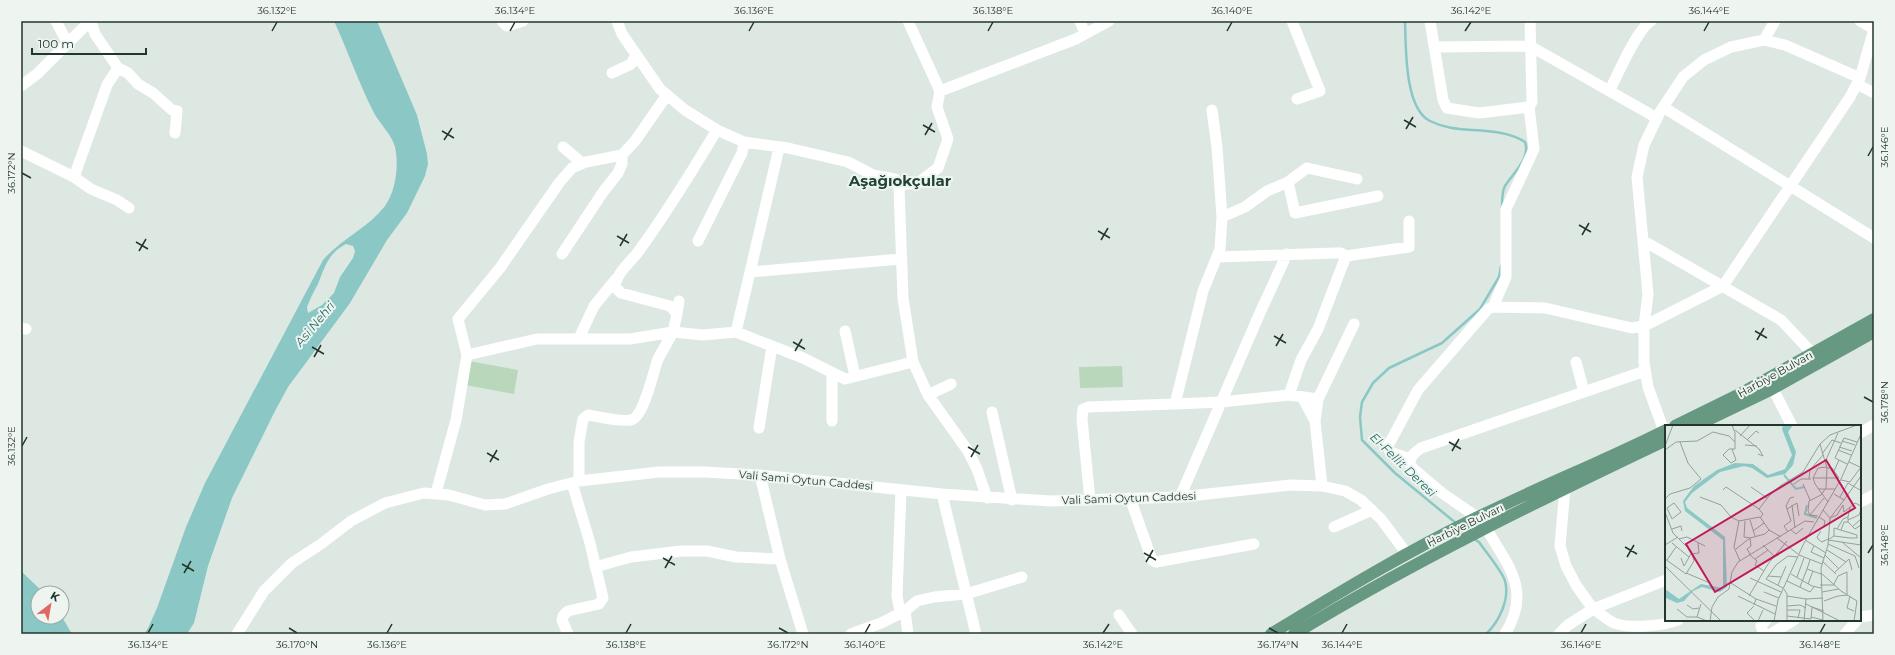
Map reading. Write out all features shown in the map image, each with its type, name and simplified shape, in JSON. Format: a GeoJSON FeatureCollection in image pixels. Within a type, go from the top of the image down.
{"type":"FeatureCollection","features":[{"type":"Feature","properties":{"kind":"main road","name":"Harbiye Bulvarı"},"geometry":{"type":"LineString","coordinates":[[1686,425],[1874,320]]}},
{"type":"Feature","properties":{"kind":"main road","name":"Harbiye Bulvarı"},"geometry":{"type":"LineString","coordinates":[[1697,425],[1773,389],[1874,332]]}},
{"type":"Feature","properties":{"kind":"main road","name":"Harbiye Bulvarı"},"geometry":{"type":"LineString","coordinates":[[1294,634],[1354,598],[1449,546],[1665,437]]}},
{"type":"Feature","properties":{"kind":"main road","name":"Harbiye Bulvarı"},"geometry":{"type":"LineString","coordinates":[[1271,634],[1407,554],[1477,517],[1665,437]]}},
{"type":"Feature","properties":{"kind":"street"},"geometry":{"type":"LineString","coordinates":[[56,21],[68,44]]}},
{"type":"Feature","properties":{"kind":"street"},"geometry":{"type":"LineString","coordinates":[[21,86],[37,74],[91,21],[96,34],[118,68],[128,73],[138,84],[153,93],[172,110],[177,111],[175,133]]}},
{"type":"Feature","properties":{"kind":"street"},"geometry":{"type":"LineString","coordinates":[[502,21],[507,26],[523,21]]}},
{"type":"Feature","properties":{"kind":"street"},"geometry":{"type":"LineString","coordinates":[[617,21],[622,34],[660,89],[685,110],[717,130],[744,142],[779,148],[788,148],[848,162],[873,175],[895,179],[898,185],[903,298],[913,362],[928,395],[968,451],[977,469],[987,498]]}},
{"type":"Feature","properties":{"kind":"street"},"geometry":{"type":"LineString","coordinates":[[898,185],[918,183],[938,168],[948,139],[937,107],[940,91],[908,21]]}},
{"type":"Feature","properties":{"kind":"street"},"geometry":{"type":"LineString","coordinates":[[1080,21],[1084,34]]}},
{"type":"Feature","properties":{"kind":"street"},"geometry":{"type":"LineString","coordinates":[[940,91],[1076,39],[1109,21]]}},
{"type":"Feature","properties":{"kind":"street"},"geometry":{"type":"LineString","coordinates":[[1292,21],[1320,91],[1297,99]]}},
{"type":"Feature","properties":{"kind":"street"},"geometry":{"type":"LineString","coordinates":[[1430,21],[1443,100],[1447,108],[1479,113],[1529,107]]}},
{"type":"Feature","properties":{"kind":"street"},"geometry":{"type":"LineString","coordinates":[[1493,307],[1506,278],[1506,209],[1534,149],[1529,107],[1532,102],[1530,21]]}},
{"type":"Feature","properties":{"kind":"street"},"geometry":{"type":"LineString","coordinates":[[1610,90],[1632,47],[1647,23],[1651,21]]}},
{"type":"Feature","properties":{"kind":"street"},"geometry":{"type":"LineString","coordinates":[[1764,40],[1775,21]]}},
{"type":"Feature","properties":{"kind":"street"},"geometry":{"type":"LineString","coordinates":[[1410,459],[1390,452],[1388,446],[1407,409],[1429,375],[1488,309],[1493,307],[1545,308],[1632,328],[1644,326],[1723,286],[1858,81],[1874,29],[1860,21]]}},
{"type":"Feature","properties":{"kind":"street"},"geometry":{"type":"LineString","coordinates":[[1665,431],[1648,387],[1644,362],[1644,326],[1648,294],[1637,178],[1644,145],[1663,107],[1683,77],[1704,60],[1731,47],[1764,40],[1785,44],[1858,81],[1874,93]]}},
{"type":"Feature","properties":{"kind":"street"},"geometry":{"type":"LineString","coordinates":[[1434,48],[1530,46],[1657,118]]}},
{"type":"Feature","properties":{"kind":"street"},"geometry":{"type":"LineString","coordinates":[[612,73],[631,64],[636,55]]}},
{"type":"Feature","properties":{"kind":"street"},"geometry":{"type":"LineString","coordinates":[[74,176],[107,85],[118,68]]}},
{"type":"Feature","properties":{"kind":"street"},"geometry":{"type":"LineString","coordinates":[[436,493],[456,420],[467,355],[458,319],[500,268],[559,183],[572,168],[582,163],[622,156],[635,141],[667,95]]}},
{"type":"Feature","properties":{"kind":"street"},"geometry":{"type":"LineString","coordinates":[[1663,107],[1874,238]]}},
{"type":"Feature","properties":{"kind":"street"},"geometry":{"type":"LineString","coordinates":[[1175,404],[1203,291],[1220,249],[1222,217],[1217,147],[1212,110]]}},
{"type":"Feature","properties":{"kind":"street"},"geometry":{"type":"LineString","coordinates":[[578,338],[594,306],[646,240],[717,130]]}},
{"type":"Feature","properties":{"kind":"street"},"geometry":{"type":"LineString","coordinates":[[698,241],[742,153],[744,142]]}},
{"type":"Feature","properties":{"kind":"street"},"geometry":{"type":"LineString","coordinates":[[563,147],[582,163]]}},
{"type":"Feature","properties":{"kind":"street"},"geometry":{"type":"LineString","coordinates":[[736,332],[779,148]]}},
{"type":"Feature","properties":{"kind":"street"},"geometry":{"type":"LineString","coordinates":[[21,151],[74,176],[91,189],[117,200],[130,208]]}},
{"type":"Feature","properties":{"kind":"street"},"geometry":{"type":"LineString","coordinates":[[562,254],[603,192],[618,173],[622,164],[622,156]]}},
{"type":"Feature","properties":{"kind":"street"},"geometry":{"type":"LineString","coordinates":[[1222,217],[1244,207],[1267,191],[1288,182],[1308,168],[1357,179]]}},
{"type":"Feature","properties":{"kind":"street"},"geometry":{"type":"LineString","coordinates":[[1288,182],[1295,213],[1378,196]]}},
{"type":"Feature","properties":{"kind":"street"},"geometry":{"type":"LineString","coordinates":[[1217,257],[1335,253],[1341,253],[1346,256],[1409,247],[1409,221]]}},
{"type":"Feature","properties":{"kind":"street"},"geometry":{"type":"LineString","coordinates":[[1644,241],[1781,320],[1813,354]]}},
{"type":"Feature","properties":{"kind":"street"},"geometry":{"type":"LineString","coordinates":[[1180,497],[1287,254]]}},
{"type":"Feature","properties":{"kind":"street"},"geometry":{"type":"LineString","coordinates":[[1289,395],[1301,360],[1318,328],[1346,256]]}},
{"type":"Feature","properties":{"kind":"street"},"geometry":{"type":"LineString","coordinates":[[750,272],[901,259]]}},
{"type":"Feature","properties":{"kind":"street"},"geometry":{"type":"LineString","coordinates":[[616,280],[615,287],[621,293],[649,297],[670,306],[677,314]]}},
{"type":"Feature","properties":{"kind":"street"},"geometry":{"type":"LineString","coordinates":[[568,634],[562,620],[566,613],[568,611],[599,604],[603,598],[575,482],[583,419],[588,415],[625,420],[632,420],[637,417],[642,409],[658,360],[673,332],[680,301]]}},
{"type":"Feature","properties":{"kind":"street"},"geometry":{"type":"LineString","coordinates":[[1322,486],[1315,421],[1318,399],[1354,324]]}},
{"type":"Feature","properties":{"kind":"street"},"geometry":{"type":"LineString","coordinates":[[846,331],[855,376]]}},
{"type":"Feature","properties":{"kind":"street"},"geometry":{"type":"LineString","coordinates":[[467,355],[538,339],[630,339],[673,332],[703,335],[736,332],[803,358],[832,374],[845,379],[913,362]]}},
{"type":"Feature","properties":{"kind":"street"},"geometry":{"type":"LineString","coordinates":[[759,428],[772,346]]}},
{"type":"Feature","properties":{"kind":"street"},"geometry":{"type":"LineString","coordinates":[[1576,362],[1584,392]]}},
{"type":"Feature","properties":{"kind":"street"},"geometry":{"type":"LineString","coordinates":[[1477,517],[1442,493],[1410,466],[1412,454],[1421,448],[1646,371]]}},
{"type":"Feature","properties":{"kind":"street"},"geometry":{"type":"LineString","coordinates":[[832,374],[832,421]]}},
{"type":"Feature","properties":{"kind":"street"},"geometry":{"type":"LineString","coordinates":[[928,395],[951,384]]}},
{"type":"Feature","properties":{"kind":"street"},"geometry":{"type":"LineString","coordinates":[[1773,389],[1791,425]]}},
{"type":"Feature","properties":{"kind":"street"},"geometry":{"type":"LineString","coordinates":[[1090,500],[1082,419],[1083,409],[1088,407],[1221,402],[1289,395],[1318,399]]}},
{"type":"Feature","properties":{"kind":"street"},"geometry":{"type":"LineString","coordinates":[[1302,397],[1315,421]]}},
{"type":"Feature","properties":{"kind":"street"},"geometry":{"type":"LineString","coordinates":[[992,412],[1012,500]]}},
{"type":"Feature","properties":{"kind":"street"},"geometry":{"type":"LineString","coordinates":[[1861,432],[1874,425]]}},
{"type":"Feature","properties":{"kind":"street","name":"Vali Sami Oytun Caddesi"},"geometry":{"type":"LineString","coordinates":[[237,634],[256,602],[273,581],[292,563],[321,544],[351,521],[378,506],[424,493],[436,493],[485,505],[496,505],[510,503],[548,489],[575,482],[658,472],[704,472],[760,475],[1012,500],[1090,500],[1180,497],[1290,485],[1322,486],[1354,495],[1372,510],[1407,554]]}},
{"type":"Feature","properties":{"kind":"street"},"geometry":{"type":"LineString","coordinates":[[760,475],[780,559],[803,634]]}},
{"type":"Feature","properties":{"kind":"street"},"geometry":{"type":"LineString","coordinates":[[1565,488],[1560,546],[1566,566],[1576,585],[1593,609],[1613,622],[1620,624],[1644,626],[1672,621]]}},
{"type":"Feature","properties":{"kind":"street"},"geometry":{"type":"LineString","coordinates":[[901,490],[897,596],[903,612],[908,634]]}},
{"type":"Feature","properties":{"kind":"street"},"geometry":{"type":"LineString","coordinates":[[942,494],[976,634]]}},
{"type":"Feature","properties":{"kind":"street"},"geometry":{"type":"LineString","coordinates":[[1861,502],[1874,495]]}},
{"type":"Feature","properties":{"kind":"street"},"geometry":{"type":"LineString","coordinates":[[1130,498],[1152,560],[1156,562],[1254,544]]}},
{"type":"Feature","properties":{"kind":"street"},"geometry":{"type":"LineString","coordinates":[[1334,527],[1372,510]]}},
{"type":"Feature","properties":{"kind":"street"},"geometry":{"type":"LineString","coordinates":[[1486,528],[1515,578],[1517,607],[1514,618],[1505,634]]}},
{"type":"Feature","properties":{"kind":"street"},"geometry":{"type":"LineString","coordinates":[[595,567],[631,557],[681,551],[707,551],[736,557],[780,559]]}},
{"type":"Feature","properties":{"kind":"street"},"geometry":{"type":"LineString","coordinates":[[851,634],[881,624],[903,612],[917,601],[934,597],[966,594],[1022,577]]}},
{"type":"Feature","properties":{"kind":"street"},"geometry":{"type":"LineString","coordinates":[[1559,634],[1568,625],[1593,609],[1665,580]]}},
{"type":"Feature","properties":{"kind":"street"},"geometry":{"type":"LineString","coordinates":[[1119,614],[1132,634]]}},
{"type":"Feature","properties":{"kind":"street"},"geometry":{"type":"LineString","coordinates":[[1861,617],[1874,615]]}},
{"type":"Feature","properties":{"kind":"street"},"geometry":{"type":"LineString","coordinates":[[1764,634],[1761,626],[1765,621]]}},
{"type":"Feature","properties":{"kind":"street"},"geometry":{"type":"LineString","coordinates":[[1771,634],[1792,621]]}},
{"type":"Feature","properties":{"kind":"street"},"geometry":{"type":"LineString","coordinates":[[1845,634],[1856,621]]}},
{"type":"Feature","properties":{"kind":"green space"},"geometry":{"type":"Polygon","coordinates":[[[469,361],[518,370],[514,394],[465,385],[469,361]]]}},
{"type":"Feature","properties":{"kind":"green space"},"geometry":{"type":"Polygon","coordinates":[[[1122,366],[1123,387],[1080,388],[1079,367],[1122,366]]]}},
{"type":"Feature","properties":{"kind":"water","name":"Asi Nehri"},"geometry":{"type":"Polygon","coordinates":[[[334,21],[377,21],[417,115],[427,154],[428,164],[425,176],[407,213],[387,240],[350,303],[288,387],[275,411],[232,498],[208,566],[194,623],[187,634],[144,634],[157,608],[186,527],[205,483],[323,260],[338,246],[371,221],[385,206],[392,193],[396,178],[397,162],[395,147],[391,138],[374,113],[358,79],[334,21]],[[346,244],[331,256],[308,304],[308,313],[322,305],[334,293],[340,277],[353,258],[355,251],[353,246],[346,244]]]}},
{"type":"Feature","properties":{"kind":"water"},"geometry":{"type":"Polygon","coordinates":[[[21,571],[36,585],[30,585],[30,625],[67,625],[72,634],[21,634],[21,571]]]}},
{"type":"Feature","properties":{"kind":"waterway","name":"El-Fellit Deresi"},"geometry":{"type":"LineString","coordinates":[[1405,21],[1408,76],[1415,103],[1422,114],[1430,121],[1445,127],[1499,133],[1513,136],[1525,142],[1526,154],[1504,188],[1502,207]]}},
{"type":"Feature","properties":{"kind":"waterway","name":"El-Fellit Deresi"},"geometry":{"type":"LineString","coordinates":[[1457,524],[1395,473],[1362,440],[1360,417],[1362,402],[1373,383],[1389,368],[1442,343],[1480,309],[1499,277],[1501,266]]}},
{"type":"Feature","properties":{"kind":"waterway","name":"El-Fellit Deresi"},"geometry":{"type":"LineString","coordinates":[[1474,539],[1479,542],[1497,567],[1505,581],[1506,588],[1505,603],[1499,617],[1486,634]]}},
{"type":"Feature","properties":{"kind":"district","name":"Aşağıokçular"},"geometry":{"type":"Point","coordinates":[900,181]}}]}
